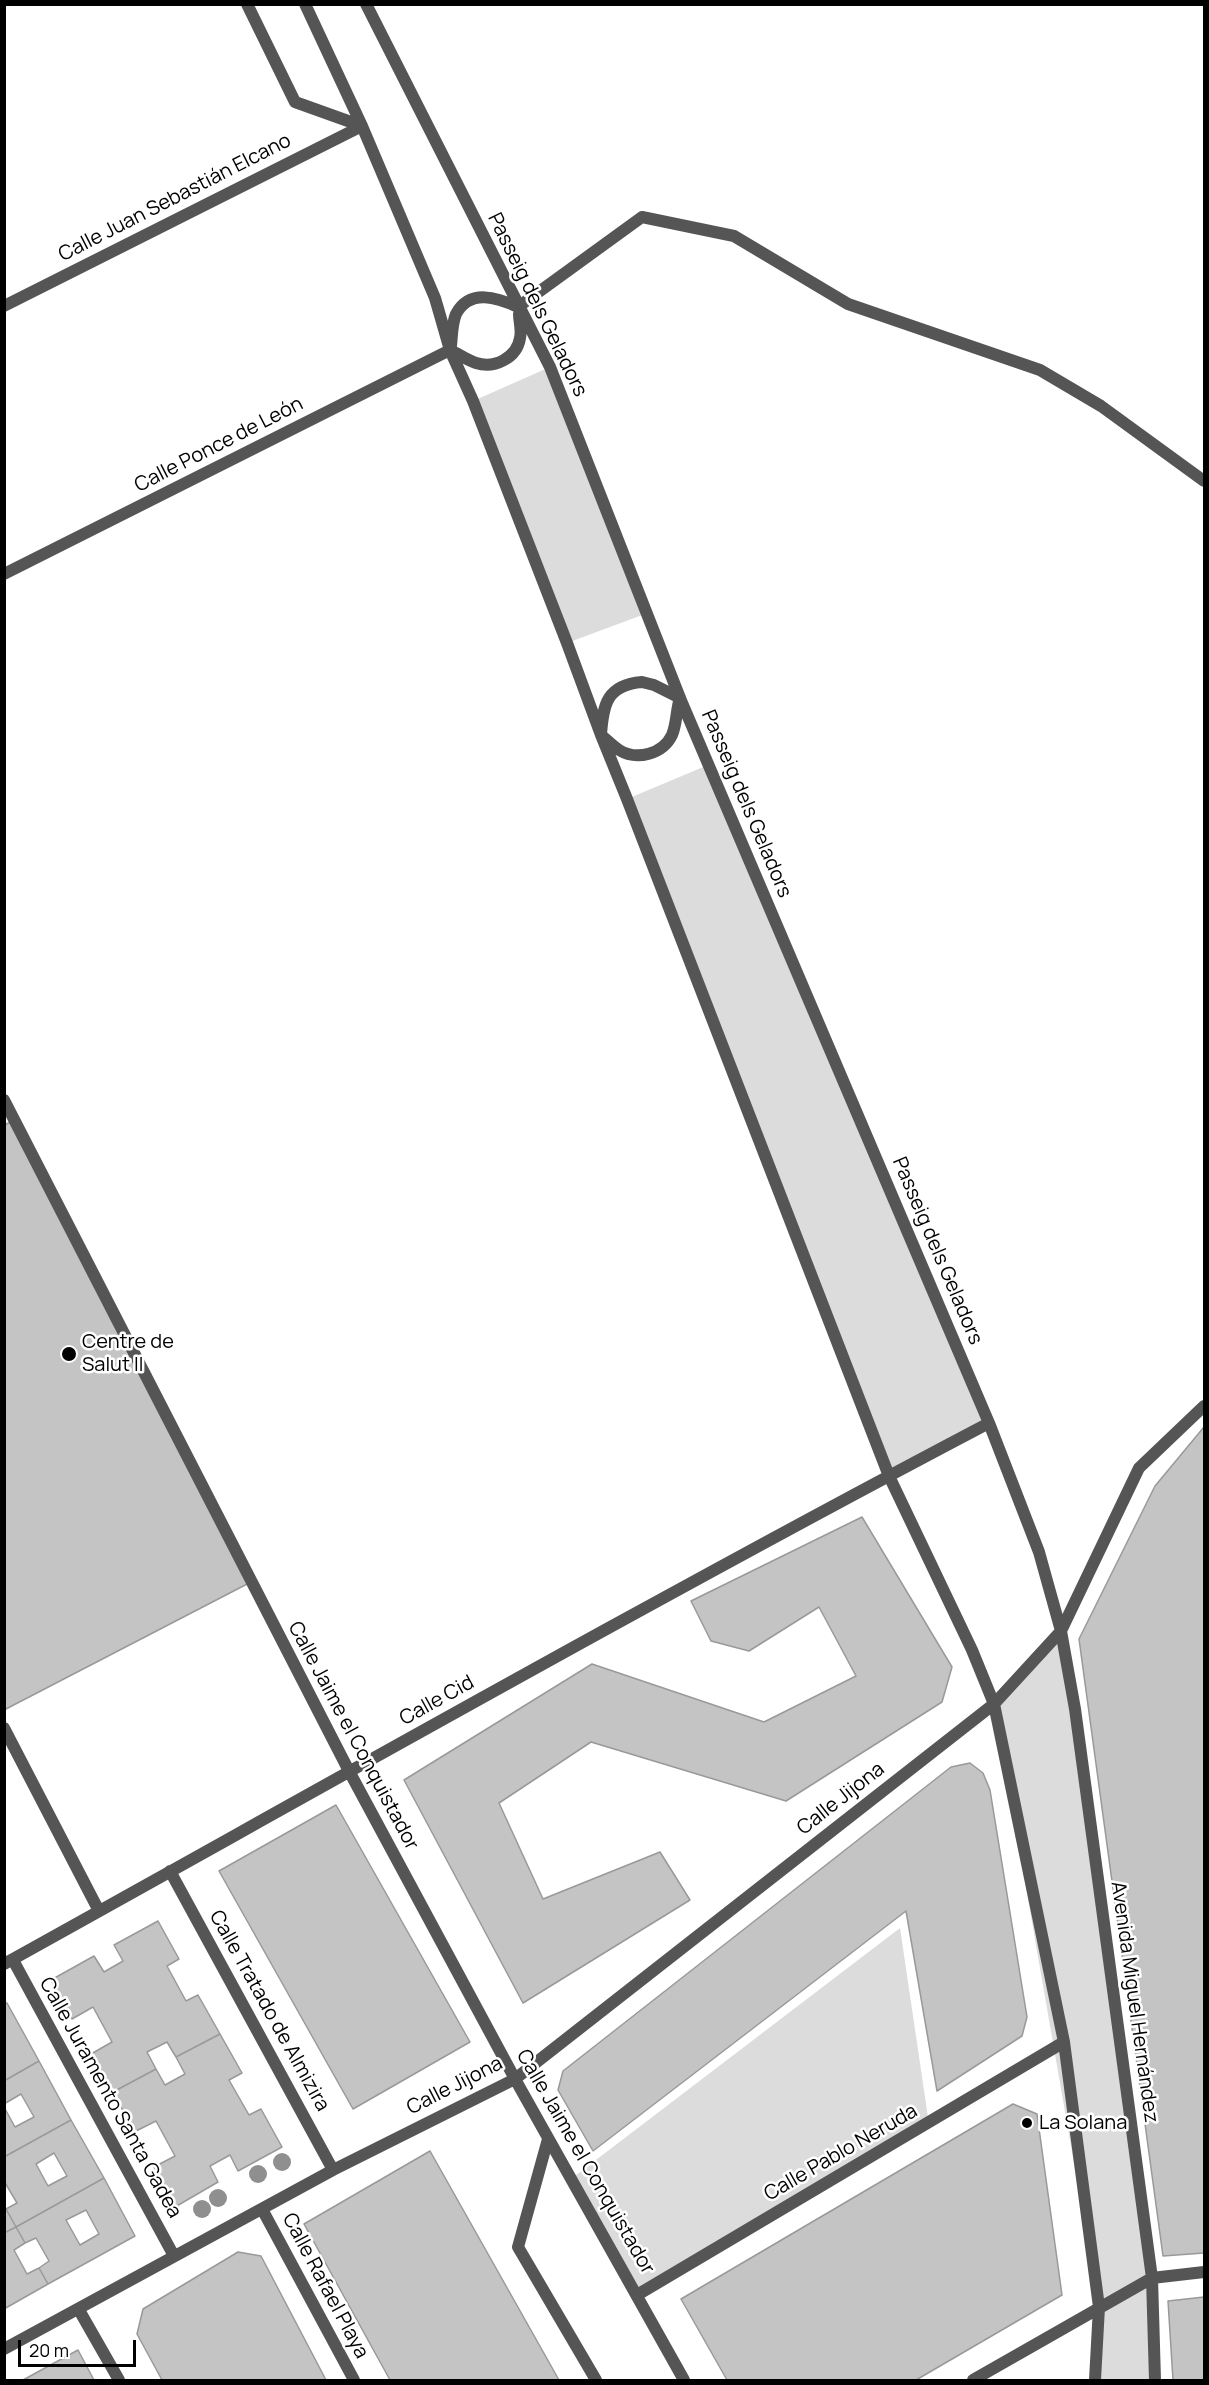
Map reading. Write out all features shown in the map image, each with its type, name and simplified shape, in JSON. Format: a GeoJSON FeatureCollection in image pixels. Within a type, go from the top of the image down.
{"type":"FeatureCollection","features":[{"type":"Feature","properties":{"kind":"street"},"geometry":{"type":"LineString","coordinates":[[247,4],[295,102],[362,126]]}},
{"type":"Feature","properties":{"kind":"street"},"geometry":{"type":"LineString","coordinates":[[305,4],[362,126],[435,298],[450,350],[473,401],[889,1476],[972,1650],[994,1704],[1064,2042],[1099,2307],[1095,2380]]}},
{"type":"Feature","properties":{"kind":"street","name":"Passeig dels Geladors"},"geometry":{"type":"LineString","coordinates":[[366,4],[550,367],[680,698],[989,1424],[1039,1552],[1061,1631]]}},
{"type":"Feature","properties":{"kind":"street","name":"Calle Juan Sebastián Elcano"},"geometry":{"type":"LineString","coordinates":[[4,306],[362,126]]}},
{"type":"Feature","properties":{"kind":"street"},"geometry":{"type":"LineString","coordinates":[[518,307],[642,217],[734,236],[848,304],[1040,370],[1101,406],[1204,481]]}},
{"type":"Feature","properties":{"kind":"street"},"geometry":{"type":"LineString","coordinates":[[450,350],[456,314],[472,299],[483,296],[494,297],[518,307]]}},
{"type":"Feature","properties":{"kind":"street"},"geometry":{"type":"LineString","coordinates":[[450,350],[472,362],[484,365],[495,364],[506,359],[515,351],[520,340],[518,307]]}},
{"type":"Feature","properties":{"kind":"street","name":"Calle Ponce de León"},"geometry":{"type":"LineString","coordinates":[[4,574],[450,350]]}},
{"type":"Feature","properties":{"kind":"street"},"geometry":{"type":"LineString","coordinates":[[642,682],[654,685],[680,698],[671,736],[664,746],[654,752],[642,755],[631,754],[619,750],[601,735],[604,707],[609,697],[618,688],[630,683],[642,682]]}},
{"type":"Feature","properties":{"kind":"street","name":"Calle Jaime el Conquistador"},"geometry":{"type":"LineString","coordinates":[[4,1100],[10,1123],[349,1771],[514,2079],[684,2380]]}},
{"type":"Feature","properties":{"kind":"street","name":"Calle Jijona"},"geometry":{"type":"LineString","coordinates":[[4,2349],[333,2170],[514,2079],[994,1704],[1061,1631],[1139,1468],[1204,1406]]}},
{"type":"Feature","properties":{"kind":"street","name":"Calle Cid"},"geometry":{"type":"LineString","coordinates":[[9,1962],[349,1771],[889,1476],[989,1424]]}},
{"type":"Feature","properties":{"kind":"street","name":"Avenida Miguel Hernández"},"geometry":{"type":"LineString","coordinates":[[1061,1631],[1075,1709],[1152,2278],[1155,2380]]}},
{"type":"Feature","properties":{"kind":"street"},"geometry":{"type":"LineString","coordinates":[[4,1728],[99,1911]]}},
{"type":"Feature","properties":{"kind":"street","name":"Calle Tratado de Almizira"},"geometry":{"type":"LineString","coordinates":[[170,1871],[333,2170]]}},
{"type":"Feature","properties":{"kind":"street","name":"Calle Juramento Santa Gadea"},"geometry":{"type":"LineString","coordinates":[[9,1962],[174,2256]]}},
{"type":"Feature","properties":{"kind":"street","name":"Calle Pablo Neruda"},"geometry":{"type":"LineString","coordinates":[[638,2295],[1064,2042]]}},
{"type":"Feature","properties":{"kind":"street"},"geometry":{"type":"LineString","coordinates":[[548,2139],[518,2247],[596,2380]]}},
{"type":"Feature","properties":{"kind":"street","name":"Calle Rafael Playa"},"geometry":{"type":"LineString","coordinates":[[262,2209],[354,2380]]}},
{"type":"Feature","properties":{"kind":"street"},"geometry":{"type":"LineString","coordinates":[[973,2380],[1152,2278],[1204,2272]]}},
{"type":"Feature","properties":{"kind":"street"},"geometry":{"type":"LineString","coordinates":[[79,2310],[119,2380]]}},
{"type":"Feature","properties":{"kind":"shaded area"},"geometry":{"type":"Polygon","coordinates":[[[550,367],[645,614],[567,643],[473,401],[550,367]]]}},
{"type":"Feature","properties":{"kind":"shaded area"},"geometry":{"type":"Polygon","coordinates":[[[708,765],[989,1423],[889,1476],[627,799],[708,765]]]}},
{"type":"Feature","properties":{"kind":"shaded area"},"geometry":{"type":"Polygon","coordinates":[[[1061,1631],[1152,2278],[1155,2380],[1099,2380],[1099,2307],[994,1704],[1061,1631]]]}},
{"type":"Feature","properties":{"kind":"shaded area"},"geometry":{"type":"Polygon","coordinates":[[[900,1928],[929,2124],[637,2295],[571,2179],[900,1928]]]}},
{"type":"Feature","properties":{"kind":"building","name":"Centre de Salut II"},"geometry":{"type":"Polygon","coordinates":[[[15,1120],[251,1582],[4,1710],[4,1125],[15,1120]]]}},
{"type":"Feature","properties":{"kind":"building"},"geometry":{"type":"Polygon","coordinates":[[[1204,1427],[1204,2253],[1163,2256],[1079,1639],[1155,1486],[1204,1427]]]}},
{"type":"Feature","properties":{"kind":"building"},"geometry":{"type":"Polygon","coordinates":[[[862,1517],[952,1667],[942,1702],[786,1801],[591,1742],[499,1803],[543,1899],[660,1852],[690,1900],[523,2003],[404,1780],[592,1664],[764,1722],[856,1676],[819,1607],[749,1651],[711,1641],[691,1601],[862,1517]]]}},
{"type":"Feature","properties":{"kind":"building"},"geometry":{"type":"Polygon","coordinates":[[[970,1763],[983,1773],[990,1790],[1027,2017],[1022,2036],[937,2091],[906,1911],[593,2151],[558,2090],[563,2071],[951,1767],[970,1763]]]}},
{"type":"Feature","properties":{"kind":"building"},"geometry":{"type":"Polygon","coordinates":[[[336,1805],[470,2042],[353,2109],[219,1871],[336,1805]]]}},
{"type":"Feature","properties":{"kind":"building"},"geometry":{"type":"Polygon","coordinates":[[[158,1921],[179,1959],[167,1966],[186,2001],[198,1995],[220,2034],[176,2057],[167,2042],[147,2052],[156,2069],[113,2092],[91,2054],[112,2042],[93,2007],[72,2019],[51,1980],[94,1956],[104,1972],[123,1961],[114,1945],[158,1921]]]}},
{"type":"Feature","properties":{"kind":"building"},"geometry":{"type":"Polygon","coordinates":[[[7,2003],[39,2061],[4,2081],[4,2004],[7,2003]]]}},
{"type":"Feature","properties":{"kind":"building"},"geometry":{"type":"Polygon","coordinates":[[[220,2034],[242,2073],[229,2080],[249,2115],[261,2109],[282,2147],[238,2171],[230,2155],[210,2166],[218,2182],[175,2207],[154,2167],[175,2156],[156,2121],[134,2132],[113,2092],[156,2069],[165,2085],[185,2074],[176,2057],[220,2034]]]}},
{"type":"Feature","properties":{"kind":"building"},"geometry":{"type":"Polygon","coordinates":[[[39,2061],[71,2120],[4,2157],[4,2107],[15,2127],[34,2117],[21,2094],[4,2104],[4,2081],[39,2061]]]}},
{"type":"Feature","properties":{"kind":"building"},"geometry":{"type":"Polygon","coordinates":[[[1013,2104],[1037,2114],[1062,2295],[916,2380],[727,2380],[681,2299],[1013,2104]]]}},
{"type":"Feature","properties":{"kind":"building"},"geometry":{"type":"Polygon","coordinates":[[[71,2120],[104,2178],[16,2227],[6,2209],[17,2203],[4,2181],[4,2157],[71,2120]],[[54,2153],[36,2164],[48,2186],[67,2176],[54,2153]]]}},
{"type":"Feature","properties":{"kind":"building"},"geometry":{"type":"Polygon","coordinates":[[[430,2151],[559,2380],[390,2380],[304,2224],[430,2151]]]}},
{"type":"Feature","properties":{"kind":"building"},"geometry":{"type":"Polygon","coordinates":[[[104,2178],[135,2236],[48,2284],[39,2268],[49,2261],[36,2238],[25,2243],[16,2227],[104,2178]],[[86,2210],[66,2220],[80,2245],[99,2234],[86,2210]]]}},
{"type":"Feature","properties":{"kind":"building"},"geometry":{"type":"Polygon","coordinates":[[[6,2209],[16,2227],[4,2233],[4,2210],[6,2209]]]}},
{"type":"Feature","properties":{"kind":"building"},"geometry":{"type":"Polygon","coordinates":[[[16,2227],[25,2243],[14,2250],[27,2274],[39,2268],[48,2284],[4,2309],[4,2233],[16,2227]]]}},
{"type":"Feature","properties":{"kind":"building"},"geometry":{"type":"Polygon","coordinates":[[[238,2252],[261,2256],[326,2380],[162,2380],[137,2334],[143,2309],[238,2252]]]}},
{"type":"Feature","properties":{"kind":"building"},"geometry":{"type":"Polygon","coordinates":[[[1204,2297],[1204,2380],[1173,2380],[1168,2301],[1204,2297]]]}},
{"type":"Feature","properties":{"kind":"building"},"geometry":{"type":"Polygon","coordinates":[[[78,2350],[94,2380],[23,2380],[78,2350]]]}},
{"type":"Feature","properties":{"kind":"place","name":"Centre de Salut II"},"geometry":{"type":"Point","coordinates":[69,1354]}},
{"type":"Feature","properties":{"kind":"place","name":"La Solana"},"geometry":{"type":"Point","coordinates":[1027,2123]}}]}
